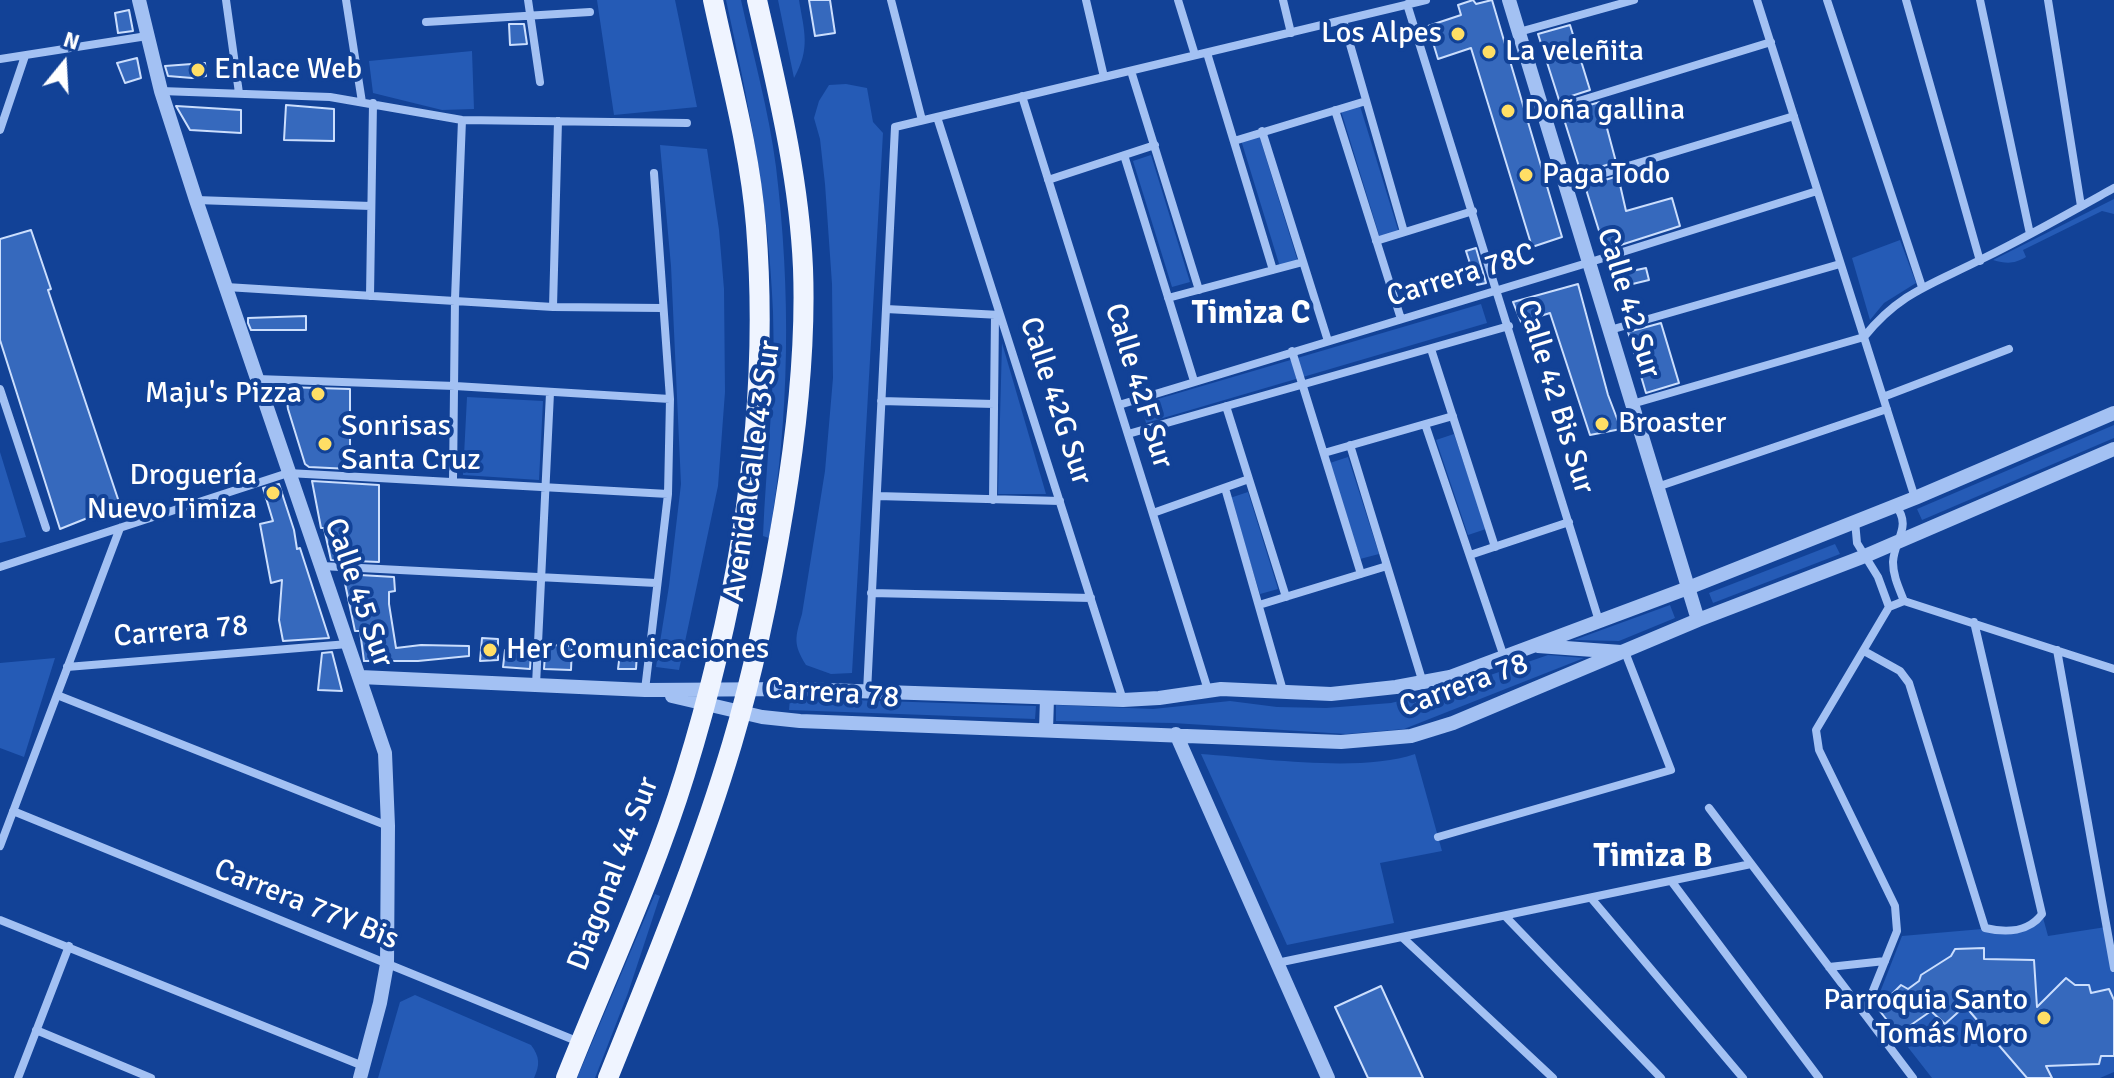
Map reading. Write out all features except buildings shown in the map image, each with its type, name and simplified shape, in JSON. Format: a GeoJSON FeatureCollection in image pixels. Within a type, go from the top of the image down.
{"type":"FeatureCollection","features":[{"type":"Feature","properties":{"kind":"main road","name":"Avenida Calle 43 Sur"},"geometry":{"type":"LineString","coordinates":[[707,696],[731,605],[748,500],[755,439],[759,305],[756,226],[749,165],[713,0]]}},
{"type":"Feature","properties":{"kind":"main road","name":"Avenida Calle 43 Sur"},"geometry":{"type":"LineString","coordinates":[[741,712],[775,562],[788,484],[802,353],[803,266],[794,177],[757,0]]}},
{"type":"Feature","properties":{"kind":"main road","name":"Diagonal 44 Sur"},"geometry":{"type":"LineString","coordinates":[[566,1078],[663,837],[707,696]]}},
{"type":"Feature","properties":{"kind":"main road"},"geometry":{"type":"LineString","coordinates":[[608,1078],[700,841],[741,712]]}},
{"type":"Feature","properties":{"kind":"street","name":"Calle 45 Sur"},"geometry":{"type":"LineString","coordinates":[[139,0],[161,91],[196,200],[385,753],[387,964],[362,1072]]}},
{"type":"Feature","properties":{"kind":"street"},"geometry":{"type":"LineString","coordinates":[[226,0],[239,93]]}},
{"type":"Feature","properties":{"kind":"street"},"geometry":{"type":"LineString","coordinates":[[346,0],[362,102]]}},
{"type":"Feature","properties":{"kind":"street"},"geometry":{"type":"LineString","coordinates":[[528,0],[540,82]]}},
{"type":"Feature","properties":{"kind":"street"},"geometry":{"type":"LineString","coordinates":[[891,0],[922,120]]}},
{"type":"Feature","properties":{"kind":"street"},"geometry":{"type":"LineString","coordinates":[[1086,0],[1104,77]]}},
{"type":"Feature","properties":{"kind":"street"},"geometry":{"type":"LineString","coordinates":[[1178,0],[1195,55]]}},
{"type":"Feature","properties":{"kind":"street"},"geometry":{"type":"LineString","coordinates":[[1283,0],[1291,33]]}},
{"type":"Feature","properties":{"kind":"street"},"geometry":{"type":"LineString","coordinates":[[867,692],[895,127],[1426,0]]}},
{"type":"Feature","properties":{"kind":"street","name":"Calle 42 Sur"},"geometry":{"type":"LineString","coordinates":[[1509,0],[1698,620]]}},
{"type":"Feature","properties":{"kind":"street"},"geometry":{"type":"LineString","coordinates":[[1519,32],[1634,0]]}},
{"type":"Feature","properties":{"kind":"street"},"geometry":{"type":"LineString","coordinates":[[1757,0],[1915,498]]}},
{"type":"Feature","properties":{"kind":"street"},"geometry":{"type":"LineString","coordinates":[[1827,0],[1922,287]]}},
{"type":"Feature","properties":{"kind":"street"},"geometry":{"type":"LineString","coordinates":[[1906,0],[1980,261]]}},
{"type":"Feature","properties":{"kind":"street"},"geometry":{"type":"LineString","coordinates":[[1980,0],[2030,234]]}},
{"type":"Feature","properties":{"kind":"street"},"geometry":{"type":"LineString","coordinates":[[2048,0],[2081,206]]}},
{"type":"Feature","properties":{"kind":"street","name":"Calle 42 Bis Sur"},"geometry":{"type":"LineString","coordinates":[[1407,4],[1599,621]]}},
{"type":"Feature","properties":{"kind":"street"},"geometry":{"type":"LineString","coordinates":[[426,22],[590,12]]}},
{"type":"Feature","properties":{"kind":"street"},"geometry":{"type":"LineString","coordinates":[[1343,20],[1404,232]]}},
{"type":"Feature","properties":{"kind":"street"},"geometry":{"type":"LineString","coordinates":[[0,59],[147,36]]}},
{"type":"Feature","properties":{"kind":"street"},"geometry":{"type":"LineString","coordinates":[[1543,112],[1771,42]]}},
{"type":"Feature","properties":{"kind":"street"},"geometry":{"type":"LineString","coordinates":[[1207,53],[1273,270]]}},
{"type":"Feature","properties":{"kind":"street"},"geometry":{"type":"LineString","coordinates":[[0,130],[25,56]]}},
{"type":"Feature","properties":{"kind":"street"},"geometry":{"type":"LineString","coordinates":[[1131,71],[1199,290]]}},
{"type":"Feature","properties":{"kind":"street"},"geometry":{"type":"LineString","coordinates":[[161,91],[330,97],[462,120],[687,123]]}},
{"type":"Feature","properties":{"kind":"street","name":"Calle 42F Sur"},"geometry":{"type":"LineString","coordinates":[[1022,96],[1208,690]]}},
{"type":"Feature","properties":{"kind":"street"},"geometry":{"type":"LineString","coordinates":[[1234,141],[1366,101]]}},
{"type":"Feature","properties":{"kind":"street"},"geometry":{"type":"LineString","coordinates":[[370,296],[373,103]]}},
{"type":"Feature","properties":{"kind":"street"},"geometry":{"type":"LineString","coordinates":[[1335,110],[1401,319]]}},
{"type":"Feature","properties":{"kind":"street"},"geometry":{"type":"LineString","coordinates":[[1565,185],[1794,116]]}},
{"type":"Feature","properties":{"kind":"street","name":"Calle 42G Sur"},"geometry":{"type":"LineString","coordinates":[[937,117],[1123,700]]}},
{"type":"Feature","properties":{"kind":"street"},"geometry":{"type":"LineString","coordinates":[[453,480],[455,299],[462,120]]}},
{"type":"Feature","properties":{"kind":"street"},"geometry":{"type":"LineString","coordinates":[[553,307],[558,121]]}},
{"type":"Feature","properties":{"kind":"street"},"geometry":{"type":"LineString","coordinates":[[1262,131],[1328,341]]}},
{"type":"Feature","properties":{"kind":"street"},"geometry":{"type":"LineString","coordinates":[[1048,180],[1155,145]]}},
{"type":"Feature","properties":{"kind":"street"},"geometry":{"type":"LineString","coordinates":[[1124,155],[1194,381]]}},
{"type":"Feature","properties":{"kind":"street"},"geometry":{"type":"LineString","coordinates":[[645,690],[668,494],[670,399],[654,173]]}},
{"type":"Feature","properties":{"kind":"street"},"geometry":{"type":"LineString","coordinates":[[1632,404],[1864,337],[1894,305],[1922,287],[1980,261],[2114,188]]}},
{"type":"Feature","properties":{"kind":"street","name":"Carrera 78C"},"geometry":{"type":"LineString","coordinates":[[1119,405],[1817,191]]}},
{"type":"Feature","properties":{"kind":"street"},"geometry":{"type":"LineString","coordinates":[[196,200],[371,206]]}},
{"type":"Feature","properties":{"kind":"street"},"geometry":{"type":"LineString","coordinates":[[1376,241],[1473,211]]}},
{"type":"Feature","properties":{"kind":"street"},"geometry":{"type":"LineString","coordinates":[[1168,298],[1303,262]]}},
{"type":"Feature","properties":{"kind":"street"},"geometry":{"type":"LineString","coordinates":[[1610,330],[1840,264]]}},
{"type":"Feature","properties":{"kind":"street"},"geometry":{"type":"LineString","coordinates":[[226,287],[553,307],[662,308]]}},
{"type":"Feature","properties":{"kind":"street"},"geometry":{"type":"LineString","coordinates":[[886,309],[998,315],[993,500]]}},
{"type":"Feature","properties":{"kind":"street","name":"Carrera 78C"},"geometry":{"type":"LineString","coordinates":[[1128,434],[1509,326]]}},
{"type":"Feature","properties":{"kind":"street"},"geometry":{"type":"LineString","coordinates":[[1431,349],[1495,547]]}},
{"type":"Feature","properties":{"kind":"street"},"geometry":{"type":"LineString","coordinates":[[1883,397],[2009,349]]}},
{"type":"Feature","properties":{"kind":"street"},"geometry":{"type":"LineString","coordinates":[[1292,351],[1361,574]]}},
{"type":"Feature","properties":{"kind":"street"},"geometry":{"type":"LineString","coordinates":[[257,379],[455,386],[670,399]]}},
{"type":"Feature","properties":{"kind":"street"},"geometry":{"type":"LineString","coordinates":[[0,389],[46,528]]}},
{"type":"Feature","properties":{"kind":"street"},"geometry":{"type":"LineString","coordinates":[[536,685],[550,393]]}},
{"type":"Feature","properties":{"kind":"street"},"geometry":{"type":"LineString","coordinates":[[881,401],[994,404]]}},
{"type":"Feature","properties":{"kind":"street"},"geometry":{"type":"LineString","coordinates":[[1226,406],[1286,597]]}},
{"type":"Feature","properties":{"kind":"street"},"geometry":{"type":"LineString","coordinates":[[1657,487],[1887,409]]}},
{"type":"Feature","properties":{"kind":"street","name":"Carrera 78"},"geometry":{"type":"LineString","coordinates":[[360,677],[645,690],[707,696],[747,689],[1123,700],[1208,690],[1331,694],[1423,683],[1450,677],[1688,588],[1915,498],[2114,413]]}},
{"type":"Feature","properties":{"kind":"street"},"geometry":{"type":"LineString","coordinates":[[1324,453],[1453,416]]}},
{"type":"Feature","properties":{"kind":"street"},"geometry":{"type":"LineString","coordinates":[[1425,424],[1504,657]]}},
{"type":"Feature","properties":{"kind":"street"},"geometry":{"type":"LineString","coordinates":[[1350,445],[1423,683]]}},
{"type":"Feature","properties":{"kind":"street","name":"Carrera 78"},"geometry":{"type":"LineString","coordinates":[[707,696],[741,712],[800,721],[1341,742],[1411,736],[1453,723],[1698,620],[1865,556],[2114,449]]}},
{"type":"Feature","properties":{"kind":"street"},"geometry":{"type":"LineString","coordinates":[[0,567],[288,473],[668,494]]}},
{"type":"Feature","properties":{"kind":"street"},"geometry":{"type":"LineString","coordinates":[[1153,513],[1249,479]]}},
{"type":"Feature","properties":{"kind":"street"},"geometry":{"type":"LineString","coordinates":[[1225,488],[1284,694]]}},
{"type":"Feature","properties":{"kind":"street"},"geometry":{"type":"LineString","coordinates":[[877,496],[1060,501]]}},
{"type":"Feature","properties":{"kind":"street"},"geometry":{"type":"LineString","coordinates":[[1895,505],[1904,519],[1904,527],[1893,566],[1904,601]]}},
{"type":"Feature","properties":{"kind":"street"},"geometry":{"type":"LineString","coordinates":[[1855,521],[1857,543],[1878,577],[1889,607]]}},
{"type":"Feature","properties":{"kind":"street"},"geometry":{"type":"LineString","coordinates":[[1470,555],[1569,522]]}},
{"type":"Feature","properties":{"kind":"street"},"geometry":{"type":"LineString","coordinates":[[0,846],[120,528]]}},
{"type":"Feature","properties":{"kind":"street"},"geometry":{"type":"LineString","coordinates":[[321,566],[656,583]]}},
{"type":"Feature","properties":{"kind":"street"},"geometry":{"type":"LineString","coordinates":[[1259,605],[1387,566]]}},
{"type":"Feature","properties":{"kind":"street"},"geometry":{"type":"LineString","coordinates":[[871,593],[1091,598]]}},
{"type":"Feature","properties":{"kind":"street"},"geometry":{"type":"LineString","coordinates":[[1864,1013],[1897,931],[1895,906],[1816,740],[1816,730],[1889,607],[1904,601],[2114,669]]}},
{"type":"Feature","properties":{"kind":"street"},"geometry":{"type":"LineString","coordinates":[[1864,651],[1900,671],[1909,683],[1985,928],[2007,932],[2019,929],[2036,921],[2042,914],[1974,622]]}},
{"type":"Feature","properties":{"kind":"street","name":"Carrera 78"},"geometry":{"type":"LineString","coordinates":[[67,667],[348,644]]}},
{"type":"Feature","properties":{"kind":"street"},"geometry":{"type":"LineString","coordinates":[[1438,837],[1671,770],[1625,652],[1534,646]]}},
{"type":"Feature","properties":{"kind":"street"},"geometry":{"type":"LineString","coordinates":[[2057,650],[2114,968]]}},
{"type":"Feature","properties":{"kind":"street"},"geometry":{"type":"LineString","coordinates":[[57,695],[388,826]]}},
{"type":"Feature","properties":{"kind":"street"},"geometry":{"type":"LineString","coordinates":[[1046,730],[1047,698]]}},
{"type":"Feature","properties":{"kind":"street"},"geometry":{"type":"LineString","coordinates":[[1176,734],[1328,1078]]}},
{"type":"Feature","properties":{"kind":"street"},"geometry":{"type":"LineString","coordinates":[[1709,808],[1913,1078]]}},
{"type":"Feature","properties":{"kind":"street","name":"Carrera 77Y Bis"},"geometry":{"type":"LineString","coordinates":[[13,811],[580,1042]]}},
{"type":"Feature","properties":{"kind":"street"},"geometry":{"type":"LineString","coordinates":[[1277,963],[1751,864]]}},
{"type":"Feature","properties":{"kind":"street"},"geometry":{"type":"LineString","coordinates":[[1672,882],[1819,1078]]}},
{"type":"Feature","properties":{"kind":"street"},"geometry":{"type":"LineString","coordinates":[[1591,898],[1743,1078]]}},
{"type":"Feature","properties":{"kind":"street"},"geometry":{"type":"LineString","coordinates":[[1505,916],[1661,1078]]}},
{"type":"Feature","properties":{"kind":"street"},"geometry":{"type":"LineString","coordinates":[[0,920],[69,946],[362,1072]]}},
{"type":"Feature","properties":{"kind":"street"},"geometry":{"type":"LineString","coordinates":[[1402,937],[1553,1078]]}},
{"type":"Feature","properties":{"kind":"street"},"geometry":{"type":"LineString","coordinates":[[18,1078],[69,946]]}},
{"type":"Feature","properties":{"kind":"street"},"geometry":{"type":"LineString","coordinates":[[1829,967],[1885,961]]}},
{"type":"Feature","properties":{"kind":"street"},"geometry":{"type":"LineString","coordinates":[[36,1030],[151,1078]]}},
{"type":"Feature","properties":{"kind":"shaded area"},"geometry":{"type":"Polygon","coordinates":[[[597,0],[675,0],[697,107],[614,115],[597,0]]]}},
{"type":"Feature","properties":{"kind":"shaded area"},"geometry":{"type":"Polygon","coordinates":[[[726,0],[741,0],[769,125],[781,213],[786,353],[781,446],[769,538],[763,536],[773,368],[771,272],[757,155],[726,0]]]}},
{"type":"Feature","properties":{"kind":"shaded area"},"geometry":{"type":"Polygon","coordinates":[[[778,0],[799,0],[804,48],[794,78],[778,0]]]}},
{"type":"Feature","properties":{"kind":"shaded area"},"geometry":{"type":"Polygon","coordinates":[[[472,51],[474,109],[442,110],[373,93],[369,61],[472,51]]]}},
{"type":"Feature","properties":{"kind":"shaded area"},"geometry":{"type":"Polygon","coordinates":[[[829,85],[867,88],[873,122],[883,133],[852,673],[831,674],[806,665],[796,641],[825,471],[833,378],[832,284],[825,184],[820,139],[814,118],[819,101],[829,85]]]}},
{"type":"Feature","properties":{"kind":"shaded area"},"geometry":{"type":"Polygon","coordinates":[[[1360,106],[1399,233],[1380,238],[1341,111],[1360,106]]]}},
{"type":"Feature","properties":{"kind":"shaded area"},"geometry":{"type":"Polygon","coordinates":[[[1259,135],[1298,262],[1280,267],[1241,140],[1259,135]]]}},
{"type":"Feature","properties":{"kind":"shaded area"},"geometry":{"type":"Polygon","coordinates":[[[660,145],[707,149],[724,289],[725,392],[718,486],[679,670],[656,667],[681,484],[671,266],[660,145]]]}},
{"type":"Feature","properties":{"kind":"shaded area"},"geometry":{"type":"Polygon","coordinates":[[[1151,155],[1190,282],[1172,287],[1133,161],[1151,155]]]}},
{"type":"Feature","properties":{"kind":"shaded area"},"geometry":{"type":"Polygon","coordinates":[[[2114,199],[2114,214],[2102,211],[2023,250],[2026,257],[2018,261],[2006,263],[1993,260],[2114,199]]]}},
{"type":"Feature","properties":{"kind":"shaded area"},"geometry":{"type":"Polygon","coordinates":[[[1900,240],[1916,283],[1884,303],[1870,320],[1852,258],[1900,240]]]}},
{"type":"Feature","properties":{"kind":"shaded area"},"geometry":{"type":"Polygon","coordinates":[[[1481,304],[1487,323],[1146,423],[1141,404],[1481,304]]]}},
{"type":"Feature","properties":{"kind":"shaded area"},"geometry":{"type":"Polygon","coordinates":[[[1002,343],[1046,494],[998,494],[1002,343]]]}},
{"type":"Feature","properties":{"kind":"shaded area"},"geometry":{"type":"Polygon","coordinates":[[[467,397],[543,401],[539,480],[463,475],[467,397]]]}},
{"type":"Feature","properties":{"kind":"shaded area"},"geometry":{"type":"Polygon","coordinates":[[[2114,425],[2114,438],[1922,520],[1917,509],[2114,425]]]}},
{"type":"Feature","properties":{"kind":"shaded area"},"geometry":{"type":"Polygon","coordinates":[[[1454,434],[1486,529],[1468,535],[1436,440],[1454,434]]]}},
{"type":"Feature","properties":{"kind":"shaded area"},"geometry":{"type":"Polygon","coordinates":[[[0,452],[26,537],[0,543],[0,452]]]}},
{"type":"Feature","properties":{"kind":"shaded area"},"geometry":{"type":"Polygon","coordinates":[[[1348,457],[1379,554],[1360,559],[1330,463],[1348,457]]]}},
{"type":"Feature","properties":{"kind":"shaded area"},"geometry":{"type":"Polygon","coordinates":[[[1248,492],[1278,589],[1260,594],[1230,498],[1248,492]]]}},
{"type":"Feature","properties":{"kind":"shaded area"},"geometry":{"type":"Polygon","coordinates":[[[1835,544],[1840,554],[1713,603],[1709,593],[1835,544]]]}},
{"type":"Feature","properties":{"kind":"shaded area"},"geometry":{"type":"Polygon","coordinates":[[[1670,605],[1675,618],[1619,641],[1574,640],[1670,605]]]}},
{"type":"Feature","properties":{"kind":"shaded area"},"geometry":{"type":"Polygon","coordinates":[[[1548,655],[1584,658],[1404,729],[1346,734],[1173,723],[1056,721],[1056,705],[1153,709],[1230,701],[1277,707],[1326,708],[1391,703],[1453,688],[1548,655]]]}},
{"type":"Feature","properties":{"kind":"shaded area"},"geometry":{"type":"Polygon","coordinates":[[[55,658],[24,757],[0,748],[0,663],[55,658]]]}},
{"type":"Feature","properties":{"kind":"shaded area"},"geometry":{"type":"Polygon","coordinates":[[[790,698],[1036,706],[1035,719],[789,710],[790,698]]]}},
{"type":"Feature","properties":{"kind":"shaded area"},"geometry":{"type":"Polygon","coordinates":[[[1201,754],[1281,761],[1367,763],[1415,754],[1442,851],[1380,863],[1394,923],[1287,945],[1201,754]]]}},
{"type":"Feature","properties":{"kind":"shaded area"},"geometry":{"type":"Polygon","coordinates":[[[655,894],[660,896],[628,993],[595,1078],[577,1078],[655,894]]]}},
{"type":"Feature","properties":{"kind":"shaded area"},"geometry":{"type":"Polygon","coordinates":[[[2042,914],[2048,936],[2106,927],[2114,968],[2114,1072],[2100,1078],[1932,1078],[1875,1005],[1902,936],[2028,925],[2042,914]]]}},
{"type":"Feature","properties":{"kind":"shaded area"},"geometry":{"type":"Polygon","coordinates":[[[415,995],[531,1045],[538,1061],[534,1078],[378,1078],[400,1002],[415,995]]]}},
{"type":"Feature","properties":{"kind":"place","name":"Los Alpes"},"geometry":{"type":"Point","coordinates":[1458,34]}},
{"type":"Feature","properties":{"kind":"place","name":"La veleñita"},"geometry":{"type":"Point","coordinates":[1489,52]}},
{"type":"Feature","properties":{"kind":"place","name":"Enlace Web"},"geometry":{"type":"Point","coordinates":[198,70]}},
{"type":"Feature","properties":{"kind":"place","name":"Doña gallina"},"geometry":{"type":"Point","coordinates":[1508,111]}},
{"type":"Feature","properties":{"kind":"place","name":"Paga Todo"},"geometry":{"type":"Point","coordinates":[1526,175]}},
{"type":"Feature","properties":{"kind":"place","name":"Maju's Pizza"},"geometry":{"type":"Point","coordinates":[318,394]}},
{"type":"Feature","properties":{"kind":"place","name":"Broaster"},"geometry":{"type":"Point","coordinates":[1602,424]}},
{"type":"Feature","properties":{"kind":"place","name":"Sonrisas Santa Cruz"},"geometry":{"type":"Point","coordinates":[325,444]}},
{"type":"Feature","properties":{"kind":"place","name":"Droguería Nuevo Timiza"},"geometry":{"type":"Point","coordinates":[273,493]}},
{"type":"Feature","properties":{"kind":"place","name":"Her Comunicaciones"},"geometry":{"type":"Point","coordinates":[490,650]}},
{"type":"Feature","properties":{"kind":"place","name":"Parroquia Santo Tomás Moro"},"geometry":{"type":"Point","coordinates":[2044,1018]}},
{"type":"Feature","properties":{"kind":"district","name":"Timiza C"},"geometry":{"type":"Point","coordinates":[1251,315]}},
{"type":"Feature","properties":{"kind":"district","name":"Timiza B"},"geometry":{"type":"Point","coordinates":[1653,858]}}]}
